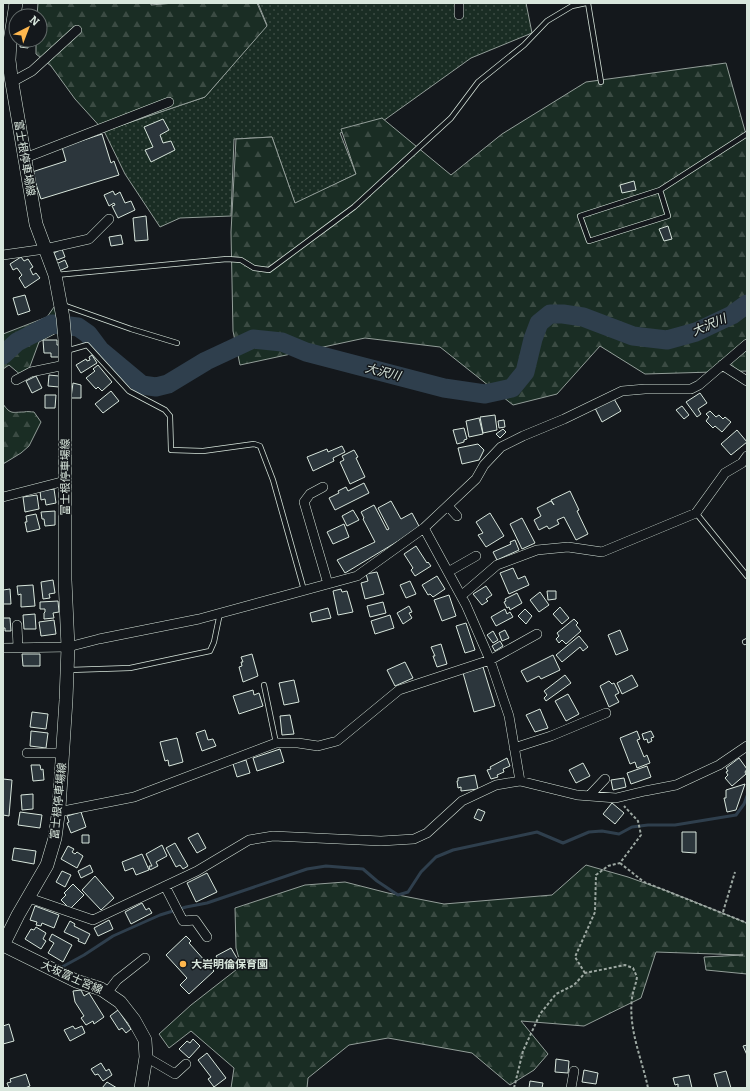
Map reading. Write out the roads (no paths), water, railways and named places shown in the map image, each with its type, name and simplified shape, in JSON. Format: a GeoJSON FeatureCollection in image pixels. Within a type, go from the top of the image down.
{"type":"FeatureCollection","features":[{"type":"Feature","properties":{"kind":"main road","name":"富士根停車場線"},"geometry":{"type":"LineString","coordinates":[[3,945],[18,915],[47,865],[55,838],[63,753],[68,647],[65,580],[65,346],[63,318],[55,275],[36,224],[25,158],[8,79],[10,41],[16,3]]}},
{"type":"Feature","properties":{"kind":"main road","name":"大坂富士宮線"},"geometry":{"type":"LineString","coordinates":[[3,945],[76,981],[101,989],[120,1002],[134,1020],[145,1040],[146,1057],[141,1088]]}},
{"type":"Feature","properties":{"kind":"street"},"geometry":{"type":"LineString","coordinates":[[459,3],[459,15]]}},
{"type":"Feature","properties":{"kind":"street"},"geometry":{"type":"LineString","coordinates":[[8,79],[32,71],[77,30]]}},
{"type":"Feature","properties":{"kind":"street"},"geometry":{"type":"LineString","coordinates":[[25,158],[169,102]]}},
{"type":"Feature","properties":{"kind":"street"},"geometry":{"type":"LineString","coordinates":[[3,255],[45,249],[90,239],[109,219]]}},
{"type":"Feature","properties":{"kind":"street"},"geometry":{"type":"LineString","coordinates":[[3,648],[68,647],[114,636],[199,620],[357,576],[424,528],[476,478],[484,465],[500,447],[564,419],[622,391],[645,389],[690,389],[699,385],[747,344]]}},
{"type":"Feature","properties":{"kind":"street"},"geometry":{"type":"LineString","coordinates":[[16,380],[31,372],[65,365]]}},
{"type":"Feature","properties":{"kind":"street"},"geometry":{"type":"LineString","coordinates":[[722,365],[747,381]]}},
{"type":"Feature","properties":{"kind":"street"},"geometry":{"type":"LineString","coordinates":[[462,596],[497,566],[537,550],[568,547],[602,552],[696,513],[725,473],[745,462]]}},
{"type":"Feature","properties":{"kind":"street"},"geometry":{"type":"LineString","coordinates":[[3,497],[65,481]]}},
{"type":"Feature","properties":{"kind":"street"},"geometry":{"type":"LineString","coordinates":[[323,487],[310,494],[304,502],[328,584]]}},
{"type":"Feature","properties":{"kind":"street"},"geometry":{"type":"LineString","coordinates":[[448,506],[457,516]]}},
{"type":"Feature","properties":{"kind":"street"},"geometry":{"type":"LineString","coordinates":[[424,528],[462,596],[490,660],[509,716],[520,781]]}},
{"type":"Feature","properties":{"kind":"street"},"geometry":{"type":"LineString","coordinates":[[448,572],[476,556]]}},
{"type":"Feature","properties":{"kind":"street"},"geometry":{"type":"LineString","coordinates":[[17,625],[18,648]]}},
{"type":"Feature","properties":{"kind":"street"},"geometry":{"type":"LineString","coordinates":[[58,812],[134,797],[276,743],[298,743],[318,746],[337,741],[399,690],[490,660],[537,634]]}},
{"type":"Feature","properties":{"kind":"street"},"geometry":{"type":"LineString","coordinates":[[514,748],[551,736],[606,713]]}},
{"type":"Feature","properties":{"kind":"street"},"geometry":{"type":"LineString","coordinates":[[28,898],[93,920],[197,871],[249,840],[273,836],[381,841],[414,839],[427,833],[462,801],[496,785],[520,781],[577,795],[616,798],[645,790],[676,785],[719,765],[747,746]]}},
{"type":"Feature","properties":{"kind":"street"},"geometry":{"type":"LineString","coordinates":[[27,753],[63,753]]}},
{"type":"Feature","properties":{"kind":"street"},"geometry":{"type":"LineString","coordinates":[[589,796],[605,779]]}},
{"type":"Feature","properties":{"kind":"street"},"geometry":{"type":"LineString","coordinates":[[165,886],[183,921],[195,920],[207,937]]}},
{"type":"Feature","properties":{"kind":"street"},"geometry":{"type":"LineString","coordinates":[[108,993],[117,980],[145,958]]}},
{"type":"Feature","properties":{"kind":"street"},"geometry":{"type":"LineString","coordinates":[[146,1057],[176,1074],[186,1064]]}},
{"type":"Feature","properties":{"kind":"street"},"geometry":{"type":"LineString","coordinates":[[571,1088],[574,1071]]}},
{"type":"Feature","properties":{"kind":"lane"},"geometry":{"type":"LineString","coordinates":[[55,275],[227,260],[241,260],[254,268],[269,270],[354,207],[451,118],[478,82],[524,45],[547,21],[572,6],[587,3],[601,82]]}},
{"type":"Feature","properties":{"kind":"lane"},"geometry":{"type":"LineString","coordinates":[[660,190],[668,216],[589,241],[580,216],[660,190],[747,134]]}},
{"type":"Feature","properties":{"kind":"lane"},"geometry":{"type":"LineString","coordinates":[[61,304],[130,329],[177,343]]}},
{"type":"Feature","properties":{"kind":"lane"},"geometry":{"type":"LineString","coordinates":[[65,346],[88,345],[113,375],[129,391],[165,410],[170,416],[170,450],[203,451],[254,444],[260,446],[272,480],[304,590]]}},
{"type":"Feature","properties":{"kind":"lane"},"geometry":{"type":"LineString","coordinates":[[696,513],[747,576]]}},
{"type":"Feature","properties":{"kind":"lane"},"geometry":{"type":"LineString","coordinates":[[67,670],[130,668],[210,651],[214,642],[220,613]]}},
{"type":"Feature","properties":{"kind":"lane"},"geometry":{"type":"LineString","coordinates":[[264,685],[276,743]]}},
{"type":"Feature","properties":{"kind":"waterway","name":"大沢川"},"geometry":{"type":"LineString","coordinates":[[3,355],[17,342],[52,324],[78,327],[88,334],[100,350],[142,385],[156,387],[168,384],[206,361],[253,339],[282,342],[306,352],[444,388],[485,394],[512,388],[525,372],[533,339],[539,323],[550,314],[583,317],[633,336],[667,340],[696,332],[732,315],[747,304]]}},
{"type":"Feature","properties":{"kind":"waterway"},"geometry":{"type":"LineString","coordinates":[[62,967],[113,936],[160,915],[186,907],[207,903],[307,869],[326,866],[363,869],[377,881],[398,895],[408,892],[421,872],[436,857],[453,850],[537,832],[563,843],[589,832],[602,831],[619,834],[632,827],[648,825],[675,825],[736,815],[744,804],[747,796]]}},
{"type":"Feature","properties":{"kind":"place","name":"大岩明倫保育園"},"geometry":{"type":"Point","coordinates":[183,964]}}]}
